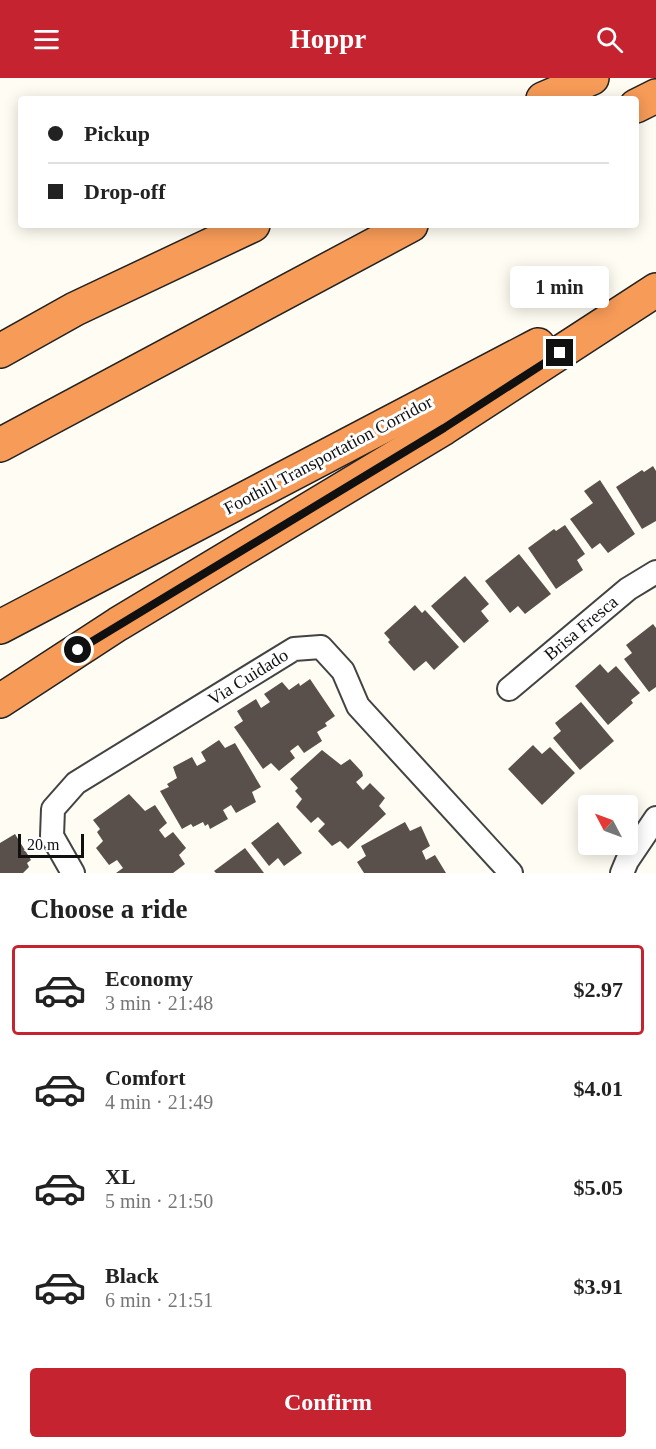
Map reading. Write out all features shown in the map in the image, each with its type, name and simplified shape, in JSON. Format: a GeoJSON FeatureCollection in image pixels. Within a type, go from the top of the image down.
{"type":"FeatureCollection","features":[{"type":"Feature","properties":{"kind":"highway"},"geometry":{"type":"LineString","coordinates":[[550,96],[592,78]]}},
{"type":"Feature","properties":{"kind":"highway"},"geometry":{"type":"LineString","coordinates":[[639,104],[656,96]]}},
{"type":"Feature","properties":{"kind":"highway"},"geometry":{"type":"LineString","coordinates":[[0,351],[75,309],[247,228]]}},
{"type":"Feature","properties":{"kind":"highway"},"geometry":{"type":"LineString","coordinates":[[0,445],[405,228]]}},
{"type":"Feature","properties":{"kind":"highway","name":"Foothill Transportation Corridor"},"geometry":{"type":"LineString","coordinates":[[0,627],[656,283]]}},
{"type":"Feature","properties":{"kind":"highway"},"geometry":{"type":"LineString","coordinates":[[0,701],[118,624],[444,428],[656,290]]}},
{"type":"Feature","properties":{"kind":"street","name":"Brisa Fresca"},"geometry":{"type":"LineString","coordinates":[[509,689],[628,589],[656,572]]}},
{"type":"Feature","properties":{"kind":"street","name":"Via Cuidado"},"geometry":{"type":"LineString","coordinates":[[73,873],[52,836],[53,809],[76,783],[294,649],[321,647],[343,671],[358,706],[511,873]]}},
{"type":"Feature","properties":{"kind":"street"},"geometry":{"type":"LineString","coordinates":[[622,873],[627,861],[656,818]]}},
{"type":"Feature","properties":{"kind":"building"},"geometry":{"type":"Polygon","coordinates":[[[653,466],[656,471],[656,521],[642,529],[616,487],[642,470],[644,472],[653,466]]]}},
{"type":"Feature","properties":{"kind":"building"},"geometry":{"type":"Polygon","coordinates":[[[600,480],[635,534],[608,553],[600,543],[592,549],[570,519],[593,503],[584,491],[600,480]]]}},
{"type":"Feature","properties":{"kind":"building"},"geometry":{"type":"Polygon","coordinates":[[[565,525],[585,554],[577,560],[583,570],[556,589],[528,548],[554,529],[556,531],[565,525]]]}},
{"type":"Feature","properties":{"kind":"building"},"geometry":{"type":"Polygon","coordinates":[[[519,554],[551,594],[525,614],[518,606],[510,613],[485,581],[519,554]]]}},
{"type":"Feature","properties":{"kind":"building"},"geometry":{"type":"Polygon","coordinates":[[[465,576],[489,604],[481,611],[489,621],[464,643],[431,606],[465,576]]]}},
{"type":"Feature","properties":{"kind":"building"},"geometry":{"type":"Polygon","coordinates":[[[415,605],[422,613],[425,610],[459,647],[434,670],[426,661],[414,671],[388,642],[390,640],[384,633],[415,605]]]}},
{"type":"Feature","properties":{"kind":"building"},"geometry":{"type":"Polygon","coordinates":[[[653,624],[656,628],[656,687],[649,692],[624,659],[632,653],[626,645],[653,624]]]}},
{"type":"Feature","properties":{"kind":"building"},"geometry":{"type":"Polygon","coordinates":[[[600,664],[608,673],[616,666],[640,693],[631,700],[633,703],[608,725],[575,686],[600,664]]]}},
{"type":"Feature","properties":{"kind":"building"},"geometry":{"type":"Polygon","coordinates":[[[310,679],[335,716],[325,723],[327,726],[317,732],[322,741],[304,753],[298,745],[290,751],[295,758],[279,771],[271,763],[263,769],[234,727],[243,721],[237,711],[256,699],[261,708],[270,702],[264,694],[282,682],[289,690],[310,679]]]}},
{"type":"Feature","properties":{"kind":"building"},"geometry":{"type":"Polygon","coordinates":[[[581,702],[614,741],[580,770],[553,738],[561,731],[555,723],[581,702]]]}},
{"type":"Feature","properties":{"kind":"building"},"geometry":{"type":"Polygon","coordinates":[[[219,740],[225,748],[235,743],[261,787],[252,792],[256,802],[236,813],[231,805],[223,810],[228,819],[210,829],[208,824],[205,826],[203,822],[193,827],[191,824],[182,829],[160,791],[169,787],[167,784],[177,778],[173,767],[192,757],[197,766],[206,761],[201,752],[219,740]]]}},
{"type":"Feature","properties":{"kind":"building"},"geometry":{"type":"Polygon","coordinates":[[[533,745],[542,754],[550,747],[575,773],[542,805],[508,769],[533,745]]]}},
{"type":"Feature","properties":{"kind":"building"},"geometry":{"type":"Polygon","coordinates":[[[322,750],[341,765],[350,759],[362,772],[363,776],[356,782],[363,790],[370,783],[385,798],[379,806],[386,814],[348,849],[340,841],[332,846],[318,831],[325,824],[318,817],[311,823],[296,807],[302,799],[295,791],[298,788],[290,779],[322,750]]]}},
{"type":"Feature","properties":{"kind":"building"},"geometry":{"type":"Polygon","coordinates":[[[129,794],[145,811],[155,805],[167,823],[159,830],[165,838],[173,832],[186,848],[179,855],[185,864],[173,873],[116,873],[123,868],[117,860],[109,865],[96,848],[103,841],[97,832],[100,829],[93,820],[129,794]]]}},
{"type":"Feature","properties":{"kind":"building"},"geometry":{"type":"Polygon","coordinates":[[[278,822],[302,853],[284,866],[278,858],[269,866],[251,843],[278,822]]]}},
{"type":"Feature","properties":{"kind":"building"},"geometry":{"type":"Polygon","coordinates":[[[405,822],[410,831],[421,826],[430,846],[422,851],[426,860],[435,855],[446,873],[364,873],[357,862],[366,856],[361,846],[405,822]]]}},
{"type":"Feature","properties":{"kind":"building"},"geometry":{"type":"Polygon","coordinates":[[[15,834],[31,860],[27,863],[29,867],[23,873],[0,873],[0,843],[15,834]]]}},
{"type":"Feature","properties":{"kind":"building"},"geometry":{"type":"Polygon","coordinates":[[[245,848],[264,873],[216,873],[214,871],[245,848]]]}},
{"type":"Feature","properties":{"kind":"route"},"geometry":{"type":"LineString","coordinates":[[78,650],[444,428],[560,353]]}}]}
